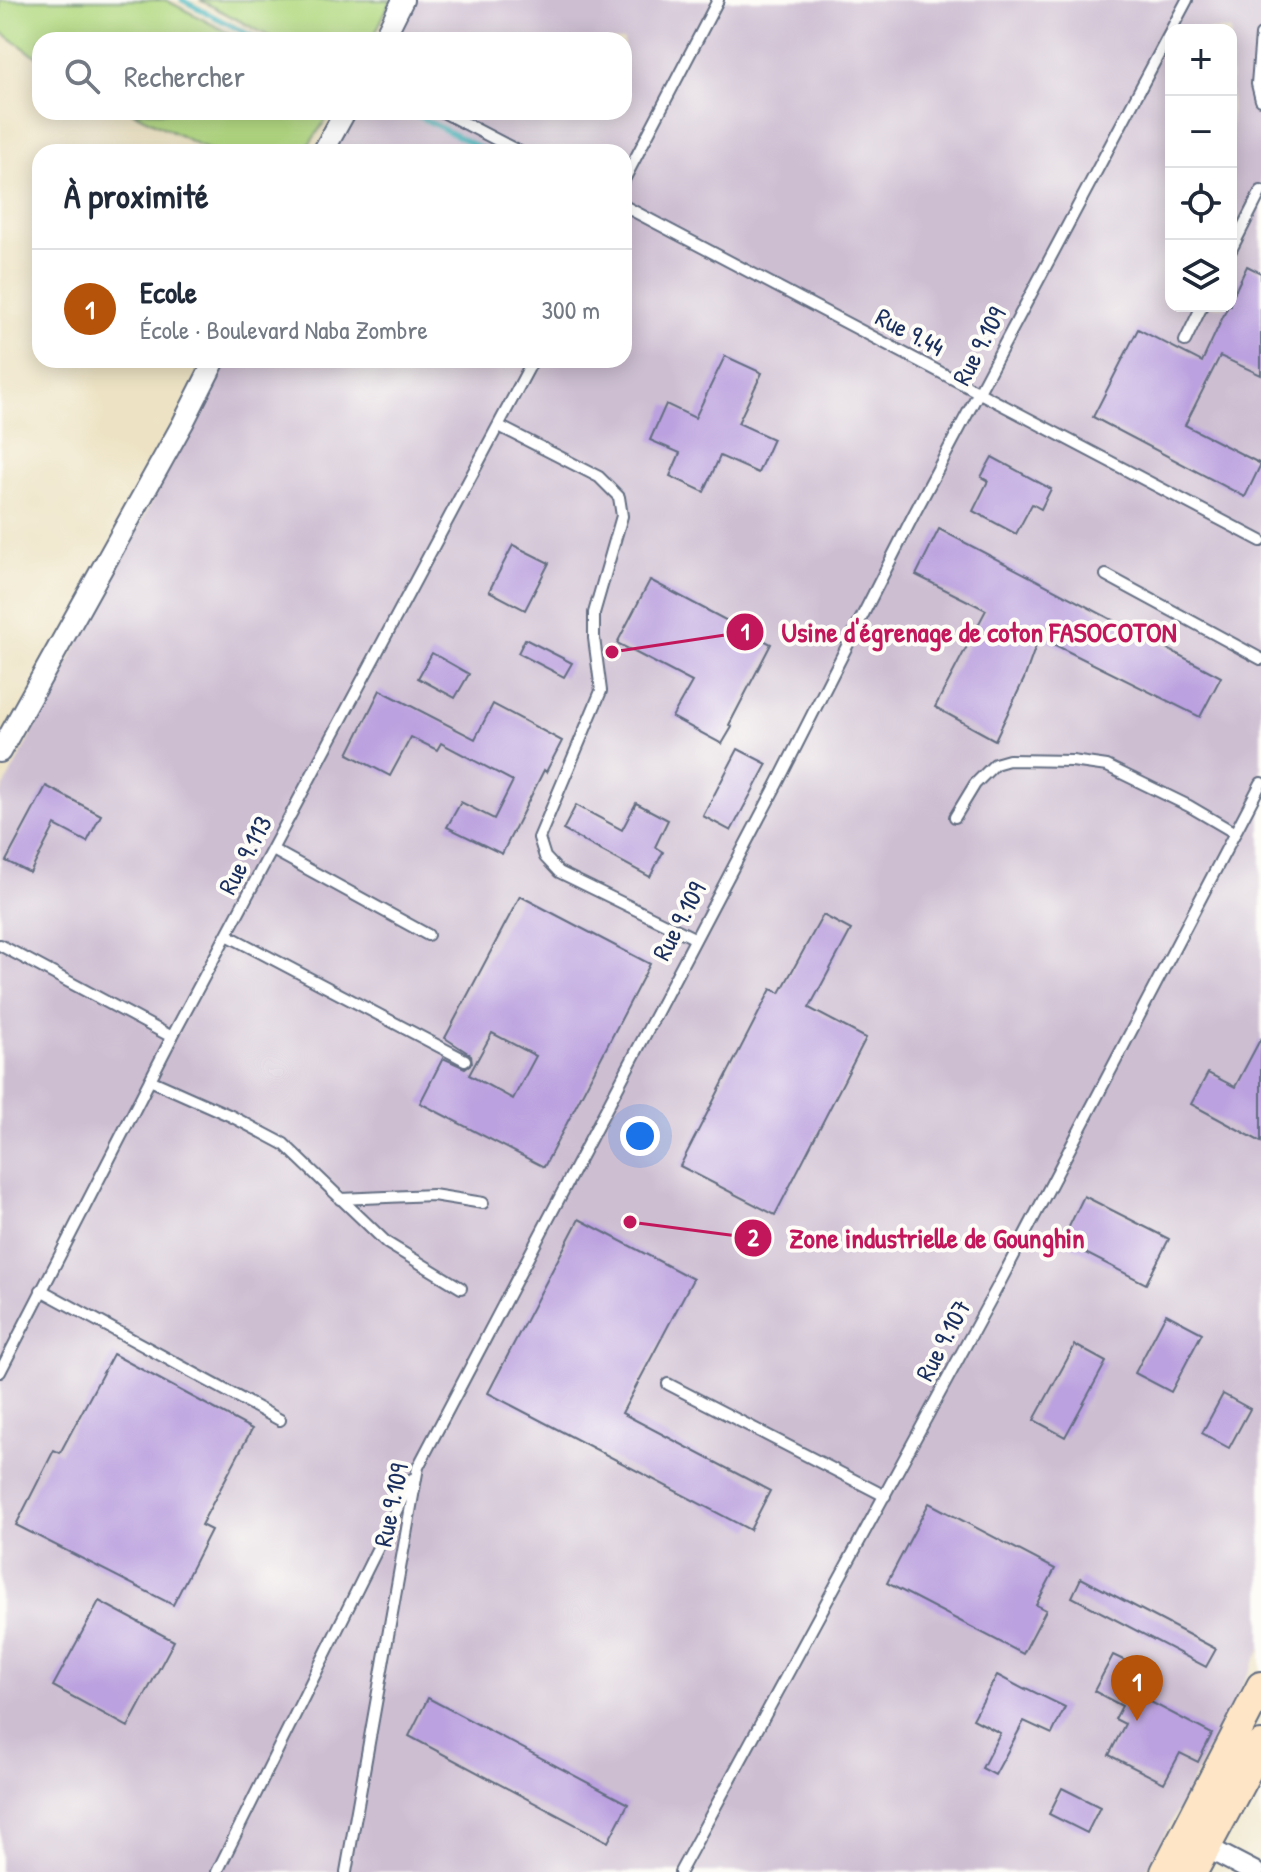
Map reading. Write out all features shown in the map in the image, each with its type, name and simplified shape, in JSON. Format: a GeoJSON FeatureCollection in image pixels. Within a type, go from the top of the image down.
{"type":"FeatureCollection","features":[{"type":"Feature","properties":{"kind":"main road"},"geometry":{"type":"LineString","coordinates":[[1165,1872],[1261,1686]]}},
{"type":"Feature","properties":{"kind":"main road"},"geometry":{"type":"LineString","coordinates":[[1193,1872],[1261,1745]]}},
{"type":"Feature","properties":{"kind":"street"},"geometry":{"type":"LineString","coordinates":[[387,32],[403,0]]}},
{"type":"Feature","properties":{"kind":"street"},"geometry":{"type":"LineString","coordinates":[[327,144],[341,120]]}},
{"type":"Feature","properties":{"kind":"street"},"geometry":{"type":"LineString","coordinates":[[0,752],[211,368]]}},
{"type":"Feature","properties":{"kind":"street"},"geometry":{"type":"LineString","coordinates":[[1206,1847],[1254,1872]]}},
{"type":"Feature","properties":{"kind":"lane"},"geometry":{"type":"LineString","coordinates":[[632,165],[718,0]]}},
{"type":"Feature","properties":{"kind":"lane","name":"Rue 9.109"},"geometry":{"type":"LineString","coordinates":[[1174,24],[1187,0]]}},
{"type":"Feature","properties":{"kind":"lane"},"geometry":{"type":"LineString","coordinates":[[1261,35],[1257,84],[1261,100]]}},
{"type":"Feature","properties":{"kind":"lane","name":"Rue 9.109"},"geometry":{"type":"LineString","coordinates":[[346,1872],[418,1467],[978,393],[1165,41]]}},
{"type":"Feature","properties":{"kind":"lane"},"geometry":{"type":"LineString","coordinates":[[458,120],[505,144]]}},
{"type":"Feature","properties":{"kind":"lane"},"geometry":{"type":"LineString","coordinates":[[1236,240],[1261,191]]}},
{"type":"Feature","properties":{"kind":"lane","name":"Rue 9.44"},"geometry":{"type":"LineString","coordinates":[[632,210],[1261,541]]}},
{"type":"Feature","properties":{"kind":"lane"},"geometry":{"type":"LineString","coordinates":[[1185,341],[1199,312]]}},
{"type":"Feature","properties":{"kind":"lane","name":"Rue 9.113"},"geometry":{"type":"LineString","coordinates":[[0,1372],[172,1037],[529,368]]}},
{"type":"Feature","properties":{"kind":"lane"},"geometry":{"type":"LineString","coordinates":[[499,426],[599,477],[619,497],[622,516],[594,613],[601,691],[539,838],[545,857],[559,872],[694,938]]}},
{"type":"Feature","properties":{"kind":"lane"},"geometry":{"type":"LineString","coordinates":[[1106,575],[1261,659]]}},
{"type":"Feature","properties":{"kind":"lane"},"geometry":{"type":"LineString","coordinates":[[955,817],[975,784],[995,764],[1009,760],[1072,761],[1107,766],[1189,806],[1235,833]]}},
{"type":"Feature","properties":{"kind":"lane","name":"Rue 9.107"},"geometry":{"type":"LineString","coordinates":[[680,1872],[885,1496],[1261,783]]}},
{"type":"Feature","properties":{"kind":"lane"},"geometry":{"type":"LineString","coordinates":[[273,850],[428,935]]}},
{"type":"Feature","properties":{"kind":"lane"},"geometry":{"type":"LineString","coordinates":[[227,935],[465,1060]]}},
{"type":"Feature","properties":{"kind":"lane"},"geometry":{"type":"LineString","coordinates":[[0,945],[172,1037]]}},
{"type":"Feature","properties":{"kind":"lane"},"geometry":{"type":"LineString","coordinates":[[150,1080],[231,1116],[284,1144],[387,1243],[461,1288]]}},
{"type":"Feature","properties":{"kind":"lane"},"geometry":{"type":"LineString","coordinates":[[340,1199],[433,1195],[483,1203]]}},
{"type":"Feature","properties":{"kind":"lane"},"geometry":{"type":"LineString","coordinates":[[41,1290],[280,1420]]}},
{"type":"Feature","properties":{"kind":"lane"},"geometry":{"type":"LineString","coordinates":[[668,1384],[885,1496]]}},
{"type":"Feature","properties":{"kind":"lane"},"geometry":{"type":"LineString","coordinates":[[217,1872],[418,1467]]}},
{"type":"Feature","properties":{"kind":"shaded area"},"geometry":{"type":"Polygon","coordinates":[[[412,0],[1261,0],[1261,1649],[1145,1872],[0,1872],[0,795],[221,368],[632,368],[632,144],[337,144],[350,120],[632,120],[632,32],[395,32],[412,0]]]}},
{"type":"Feature","properties":{"kind":"green space"},"geometry":{"type":"Polygon","coordinates":[[[0,0],[166,0],[227,32],[32,32],[32,53],[0,31],[0,0]]]}},
{"type":"Feature","properties":{"kind":"green space"},"geometry":{"type":"Polygon","coordinates":[[[200,0],[391,0],[376,32],[261,32],[200,0]]]}},
{"type":"Feature","properties":{"kind":"green space"},"geometry":{"type":"Polygon","coordinates":[[[148,120],[326,120],[309,144],[197,144],[148,120]]]}},
{"type":"Feature","properties":{"kind":"building"},"geometry":{"type":"Polygon","coordinates":[[[1247,266],[1261,273],[1261,375],[1220,356],[1185,425],[1261,464],[1245,497],[1093,417],[1138,329],[1202,362],[1225,312],[1237,312],[1237,287],[1247,266]]]}},
{"type":"Feature","properties":{"kind":"building"},"geometry":{"type":"Polygon","coordinates":[[[725,356],[762,373],[738,423],[773,439],[758,473],[720,456],[704,492],[670,476],[680,453],[650,440],[666,404],[695,418],[725,356]]]}},
{"type":"Feature","properties":{"kind":"building"},"geometry":{"type":"Polygon","coordinates":[[[992,457],[1051,489],[1041,509],[1032,504],[1016,534],[973,511],[988,481],[981,477],[992,457]]]}},
{"type":"Feature","properties":{"kind":"building"},"geometry":{"type":"Polygon","coordinates":[[[939,529],[1221,677],[1200,717],[1039,637],[1024,679],[995,740],[935,707],[986,610],[916,575],[939,529]]]}},
{"type":"Feature","properties":{"kind":"building"},"geometry":{"type":"Polygon","coordinates":[[[513,545],[549,563],[525,610],[489,591],[513,545]]]}},
{"type":"Feature","properties":{"kind":"building"},"geometry":{"type":"Polygon","coordinates":[[[650,580],[771,644],[722,744],[672,717],[692,682],[617,643],[650,580]]]}},
{"type":"Feature","properties":{"kind":"building"},"geometry":{"type":"Polygon","coordinates":[[[525,639],[572,663],[564,677],[518,653],[525,639]]]}},
{"type":"Feature","properties":{"kind":"building"},"geometry":{"type":"Polygon","coordinates":[[[432,653],[469,674],[455,698],[418,678],[432,653]]]}},
{"type":"Feature","properties":{"kind":"building"},"geometry":{"type":"Polygon","coordinates":[[[380,690],[475,739],[493,704],[562,741],[502,854],[447,827],[461,802],[494,819],[513,781],[441,743],[437,750],[411,737],[390,776],[348,754],[380,690]]]}},
{"type":"Feature","properties":{"kind":"building"},"geometry":{"type":"Polygon","coordinates":[[[738,749],[767,764],[731,831],[703,816],[738,749]]]}},
{"type":"Feature","properties":{"kind":"building"},"geometry":{"type":"Polygon","coordinates":[[[46,786],[101,815],[87,842],[55,825],[30,873],[6,861],[46,786]]]}},
{"type":"Feature","properties":{"kind":"building"},"geometry":{"type":"Polygon","coordinates":[[[636,803],[668,820],[655,847],[663,852],[650,877],[563,830],[576,805],[622,830],[636,803]]]}},
{"type":"Feature","properties":{"kind":"building"},"geometry":{"type":"Polygon","coordinates":[[[520,896],[650,964],[544,1167],[420,1103],[443,1058],[465,1068],[472,1063],[471,1055],[445,1038],[520,896]],[[492,1033],[469,1075],[513,1099],[536,1056],[492,1033]]]}},
{"type":"Feature","properties":{"kind":"building"},"geometry":{"type":"Polygon","coordinates":[[[823,915],[851,930],[809,1008],[866,1038],[775,1215],[680,1166],[771,989],[780,993],[823,915]]]}},
{"type":"Feature","properties":{"kind":"building"},"geometry":{"type":"Polygon","coordinates":[[[1261,1038],[1261,1142],[1191,1104],[1208,1073],[1235,1087],[1261,1038]]]}},
{"type":"Feature","properties":{"kind":"building"},"geometry":{"type":"Polygon","coordinates":[[[1084,1196],[1169,1239],[1146,1284],[1062,1241],[1084,1196]]]}},
{"type":"Feature","properties":{"kind":"building"},"geometry":{"type":"Polygon","coordinates":[[[579,1219],[693,1279],[622,1413],[770,1491],[750,1530],[488,1393],[579,1219]]]}},
{"type":"Feature","properties":{"kind":"building"},"geometry":{"type":"Polygon","coordinates":[[[1166,1314],[1202,1333],[1171,1392],[1135,1373],[1166,1314]]]}},
{"type":"Feature","properties":{"kind":"building"},"geometry":{"type":"Polygon","coordinates":[[[1075,1345],[1106,1362],[1065,1437],[1034,1420],[1075,1345]]]}},
{"type":"Feature","properties":{"kind":"building"},"geometry":{"type":"Polygon","coordinates":[[[113,1354],[252,1429],[201,1525],[211,1530],[173,1605],[16,1525],[54,1450],[60,1453],[113,1354]]]}},
{"type":"Feature","properties":{"kind":"building"},"geometry":{"type":"Polygon","coordinates":[[[1223,1394],[1250,1409],[1229,1448],[1202,1433],[1223,1394]]]}},
{"type":"Feature","properties":{"kind":"building"},"geometry":{"type":"Polygon","coordinates":[[[929,1503],[1055,1569],[1036,1605],[1046,1610],[1023,1654],[887,1583],[929,1503]]]}},
{"type":"Feature","properties":{"kind":"building"},"geometry":{"type":"Polygon","coordinates":[[[1081,1578],[1216,1649],[1206,1667],[1072,1597],[1081,1578]]]}},
{"type":"Feature","properties":{"kind":"building"},"geometry":{"type":"Polygon","coordinates":[[[99,1601],[174,1641],[128,1727],[53,1686],[99,1601]]]}},
{"type":"Feature","properties":{"kind":"building"},"geometry":{"type":"Polygon","coordinates":[[[1113,1655],[1134,1665],[1122,1687],[1212,1734],[1198,1762],[1180,1753],[1164,1783],[1109,1755],[1125,1724],[1115,1719],[1122,1706],[1094,1691],[1113,1655]]]}},
{"type":"Feature","properties":{"kind":"building"},"geometry":{"type":"Polygon","coordinates":[[[997,1675],[1065,1707],[1052,1734],[1024,1721],[995,1775],[982,1768],[1000,1733],[973,1719],[997,1675]]]}},
{"type":"Feature","properties":{"kind":"building"},"geometry":{"type":"Polygon","coordinates":[[[428,1698],[628,1804],[608,1842],[409,1736],[428,1698]]]}},
{"type":"Feature","properties":{"kind":"building"},"geometry":{"type":"Polygon","coordinates":[[[1062,1788],[1100,1807],[1087,1833],[1049,1814],[1062,1788]]]}},
{"type":"Feature","properties":{"kind":"waterway"},"geometry":{"type":"LineString","coordinates":[[182,0],[244,32]]}},
{"type":"Feature","properties":{"kind":"waterway"},"geometry":{"type":"LineString","coordinates":[[426,120],[472,144]]}},
{"type":"Feature","properties":{"kind":"place","name":"Usine d'égrenage de coton FASOCOTON"},"geometry":{"type":"Point","coordinates":[612,652]}},
{"type":"Feature","properties":{"kind":"place","name":"Zone industrielle de Gounghin"},"geometry":{"type":"Point","coordinates":[630,1222]}},
{"type":"Feature","properties":{"kind":"place","name":"Ecole"},"geometry":{"type":"Point","coordinates":[1137,1721]}}]}
